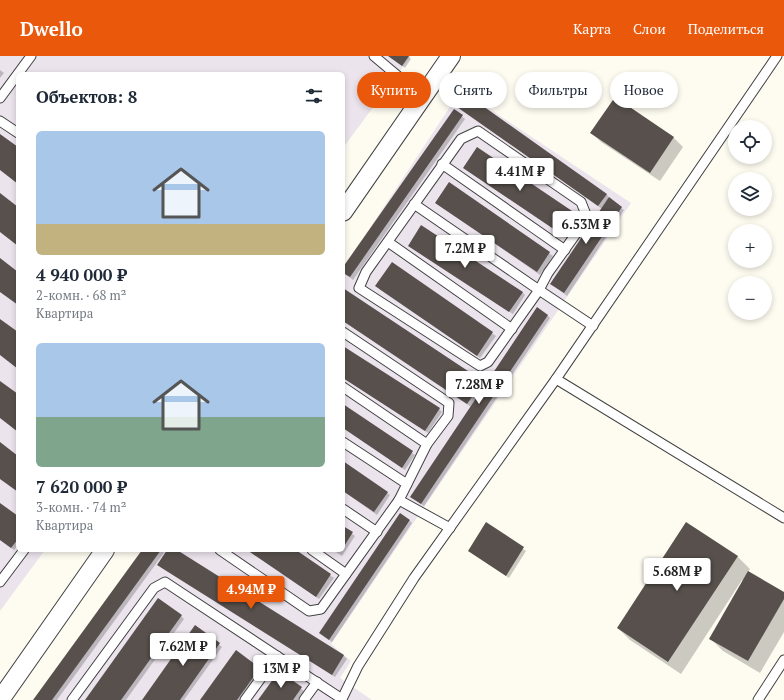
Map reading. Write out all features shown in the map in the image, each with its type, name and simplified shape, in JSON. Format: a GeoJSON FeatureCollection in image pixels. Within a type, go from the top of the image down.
{"type":"FeatureCollection","features":[{"type":"Feature","properties":{"kind":"street"},"geometry":{"type":"LineString","coordinates":[[431,87],[451,56]]}},
{"type":"Feature","properties":{"kind":"street"},"geometry":{"type":"LineString","coordinates":[[345,209],[417,108]]}},
{"type":"Feature","properties":{"kind":"street"},"geometry":{"type":"LineString","coordinates":[[0,700],[104,552]]}},
{"type":"Feature","properties":{"kind":"lane"},"geometry":{"type":"LineString","coordinates":[[19,72],[31,56]]}},
{"type":"Feature","properties":{"kind":"lane"},"geometry":{"type":"LineString","coordinates":[[374,56],[393,72]]}},
{"type":"Feature","properties":{"kind":"lane"},"geometry":{"type":"LineString","coordinates":[[72,700],[154,588],[165,582],[342,699],[358,666],[410,584],[593,326],[777,56]]}},
{"type":"Feature","properties":{"kind":"lane"},"geometry":{"type":"LineString","coordinates":[[0,98],[16,76]]}},
{"type":"Feature","properties":{"kind":"lane"},"geometry":{"type":"LineString","coordinates":[[0,121],[16,132]]}},
{"type":"Feature","properties":{"kind":"lane"},"geometry":{"type":"LineString","coordinates":[[478,131],[581,202],[585,212],[583,224],[548,273],[539,290],[488,362],[480,366],[359,288],[366,272],[442,164],[460,139],[478,131]]}},
{"type":"Feature","properties":{"kind":"lane"},"geometry":{"type":"LineString","coordinates":[[442,164],[565,250]]}},
{"type":"Feature","properties":{"kind":"lane"},"geometry":{"type":"LineString","coordinates":[[414,204],[593,326]]}},
{"type":"Feature","properties":{"kind":"lane"},"geometry":{"type":"LineString","coordinates":[[388,242],[512,329]]}},
{"type":"Feature","properties":{"kind":"lane"},"geometry":{"type":"LineString","coordinates":[[223,552],[309,611],[321,609],[399,500],[427,444],[448,416],[449,403],[345,333]]}},
{"type":"Feature","properties":{"kind":"lane"},"geometry":{"type":"LineString","coordinates":[[556,379],[784,518]]}},
{"type":"Feature","properties":{"kind":"lane"},"geometry":{"type":"LineString","coordinates":[[345,388],[427,444]]}},
{"type":"Feature","properties":{"kind":"lane"},"geometry":{"type":"LineString","coordinates":[[345,443],[407,484]]}},
{"type":"Feature","properties":{"kind":"lane"},"geometry":{"type":"LineString","coordinates":[[399,500],[450,528]]}},
{"type":"Feature","properties":{"kind":"lane"},"geometry":{"type":"LineString","coordinates":[[345,510],[377,532]]}},
{"type":"Feature","properties":{"kind":"lane"},"geometry":{"type":"LineString","coordinates":[[0,582],[22,552]]}},
{"type":"Feature","properties":{"kind":"lane"},"geometry":{"type":"LineString","coordinates":[[315,552],[346,574]]}},
{"type":"Feature","properties":{"kind":"lane"},"geometry":{"type":"LineString","coordinates":[[245,700],[277,656]]}},
{"type":"Feature","properties":{"kind":"lane"},"geometry":{"type":"LineString","coordinates":[[758,700],[784,660]]}},
{"type":"Feature","properties":{"kind":"lane"},"geometry":{"type":"LineString","coordinates":[[304,700],[317,682]]}},
{"type":"Feature","properties":{"kind":"shaded area"},"geometry":{"type":"Polygon","coordinates":[[[0,56],[411,56],[399,72],[357,72],[357,108],[373,108],[345,145],[345,72],[16,72],[16,552],[44,552],[0,611],[0,56]]]}},
{"type":"Feature","properties":{"kind":"shaded area"},"geometry":{"type":"Polygon","coordinates":[[[449,108],[488,108],[631,203],[331,644],[351,661],[340,678],[372,700],[41,700],[147,552],[345,552],[345,266],[449,108]]]}},
{"type":"Feature","properties":{"kind":"building"},"geometry":{"type":"Polygon","coordinates":[[[388,56],[409,56],[402,66],[388,56]]]}},
{"type":"Feature","properties":{"kind":"building"},"geometry":{"type":"Polygon","coordinates":[[[610,104],[610,108],[631,108],[674,137],[650,173],[590,133],[610,104]]]}},
{"type":"Feature","properties":{"kind":"building"},"geometry":{"type":"Polygon","coordinates":[[[458,108],[486,108],[607,194],[598,206],[458,108]]]}},
{"type":"Feature","properties":{"kind":"building"},"geometry":{"type":"Polygon","coordinates":[[[454,109],[463,115],[350,277],[345,274],[345,264],[454,109]]]}},
{"type":"Feature","properties":{"kind":"building"},"geometry":{"type":"Polygon","coordinates":[[[0,134],[16,146],[16,182],[0,170],[0,134]]]}},
{"type":"Feature","properties":{"kind":"building"},"geometry":{"type":"Polygon","coordinates":[[[477,147],[578,215],[564,236],[463,168],[477,147]]]}},
{"type":"Feature","properties":{"kind":"building"},"geometry":{"type":"Polygon","coordinates":[[[449,182],[550,252],[537,272],[435,203],[449,182]]]}},
{"type":"Feature","properties":{"kind":"building"},"geometry":{"type":"Polygon","coordinates":[[[0,193],[16,205],[16,244],[0,232],[0,193]]]}},
{"type":"Feature","properties":{"kind":"building"},"geometry":{"type":"Polygon","coordinates":[[[609,197],[622,207],[564,293],[550,284],[609,197]]]}},
{"type":"Feature","properties":{"kind":"building"},"geometry":{"type":"Polygon","coordinates":[[[421,225],[523,292],[509,312],[408,246],[421,225]]]}},
{"type":"Feature","properties":{"kind":"building"},"geometry":{"type":"Polygon","coordinates":[[[0,258],[16,270],[16,304],[0,292],[0,258]]]}},
{"type":"Feature","properties":{"kind":"building"},"geometry":{"type":"Polygon","coordinates":[[[392,262],[493,332],[477,356],[375,286],[392,262]]]}},
{"type":"Feature","properties":{"kind":"building"},"geometry":{"type":"Polygon","coordinates":[[[345,289],[483,381],[467,404],[345,322],[345,289]]]}},
{"type":"Feature","properties":{"kind":"building"},"geometry":{"type":"Polygon","coordinates":[[[537,307],[548,315],[421,504],[410,497],[537,307]]]}},
{"type":"Feature","properties":{"kind":"building"},"geometry":{"type":"Polygon","coordinates":[[[0,319],[16,331],[16,367],[0,355],[0,319]]]}},
{"type":"Feature","properties":{"kind":"building"},"geometry":{"type":"Polygon","coordinates":[[[345,347],[440,408],[425,431],[345,379],[345,347]]]}},
{"type":"Feature","properties":{"kind":"building"},"geometry":{"type":"Polygon","coordinates":[[[0,381],[16,393],[16,430],[0,418],[0,381]]]}},
{"type":"Feature","properties":{"kind":"building"},"geometry":{"type":"Polygon","coordinates":[[[345,405],[413,451],[402,468],[345,429],[345,405]]]}},
{"type":"Feature","properties":{"kind":"building"},"geometry":{"type":"Polygon","coordinates":[[[0,442],[16,454],[16,491],[0,479],[0,442]]]}},
{"type":"Feature","properties":{"kind":"building"},"geometry":{"type":"Polygon","coordinates":[[[345,462],[388,492],[374,512],[345,492],[345,462]]]}},
{"type":"Feature","properties":{"kind":"building"},"geometry":{"type":"Polygon","coordinates":[[[0,503],[16,515],[16,542],[11,548],[0,540],[0,503]]]}},
{"type":"Feature","properties":{"kind":"building"},"geometry":{"type":"Polygon","coordinates":[[[400,513],[410,520],[329,640],[319,633],[400,513]]]}},
{"type":"Feature","properties":{"kind":"building"},"geometry":{"type":"Polygon","coordinates":[[[486,522],[524,547],[506,576],[468,551],[486,522]]]}},
{"type":"Feature","properties":{"kind":"building"},"geometry":{"type":"Polygon","coordinates":[[[686,522],[738,556],[668,662],[617,628],[686,522]]]}},
{"type":"Feature","properties":{"kind":"building"},"geometry":{"type":"Polygon","coordinates":[[[345,527],[353,532],[345,545],[345,527]]]}},
{"type":"Feature","properties":{"kind":"building"},"geometry":{"type":"Polygon","coordinates":[[[141,552],[160,552],[52,700],[33,700],[141,552]]]}},
{"type":"Feature","properties":{"kind":"building"},"geometry":{"type":"Polygon","coordinates":[[[166,552],[180,552],[344,655],[332,675],[157,565],[166,552]]]}},
{"type":"Feature","properties":{"kind":"building"},"geometry":{"type":"Polygon","coordinates":[[[250,552],[299,552],[331,574],[316,597],[250,552]]]}},
{"type":"Feature","properties":{"kind":"building"},"geometry":{"type":"Polygon","coordinates":[[[748,571],[784,592],[784,599],[748,661],[709,639],[748,571]]]}},
{"type":"Feature","properties":{"kind":"building"},"geometry":{"type":"Polygon","coordinates":[[[158,598],[182,615],[121,700],[85,700],[158,598]]]}},
{"type":"Feature","properties":{"kind":"building"},"geometry":{"type":"Polygon","coordinates":[[[195,625],[220,643],[180,700],[142,700],[195,625]]]}},
{"type":"Feature","properties":{"kind":"building"},"geometry":{"type":"Polygon","coordinates":[[[236,650],[260,668],[237,700],[200,700],[236,650]]]}},
{"type":"Feature","properties":{"kind":"building"},"geometry":{"type":"Polygon","coordinates":[[[279,671],[302,687],[293,700],[258,700],[279,671]]]}}]}
